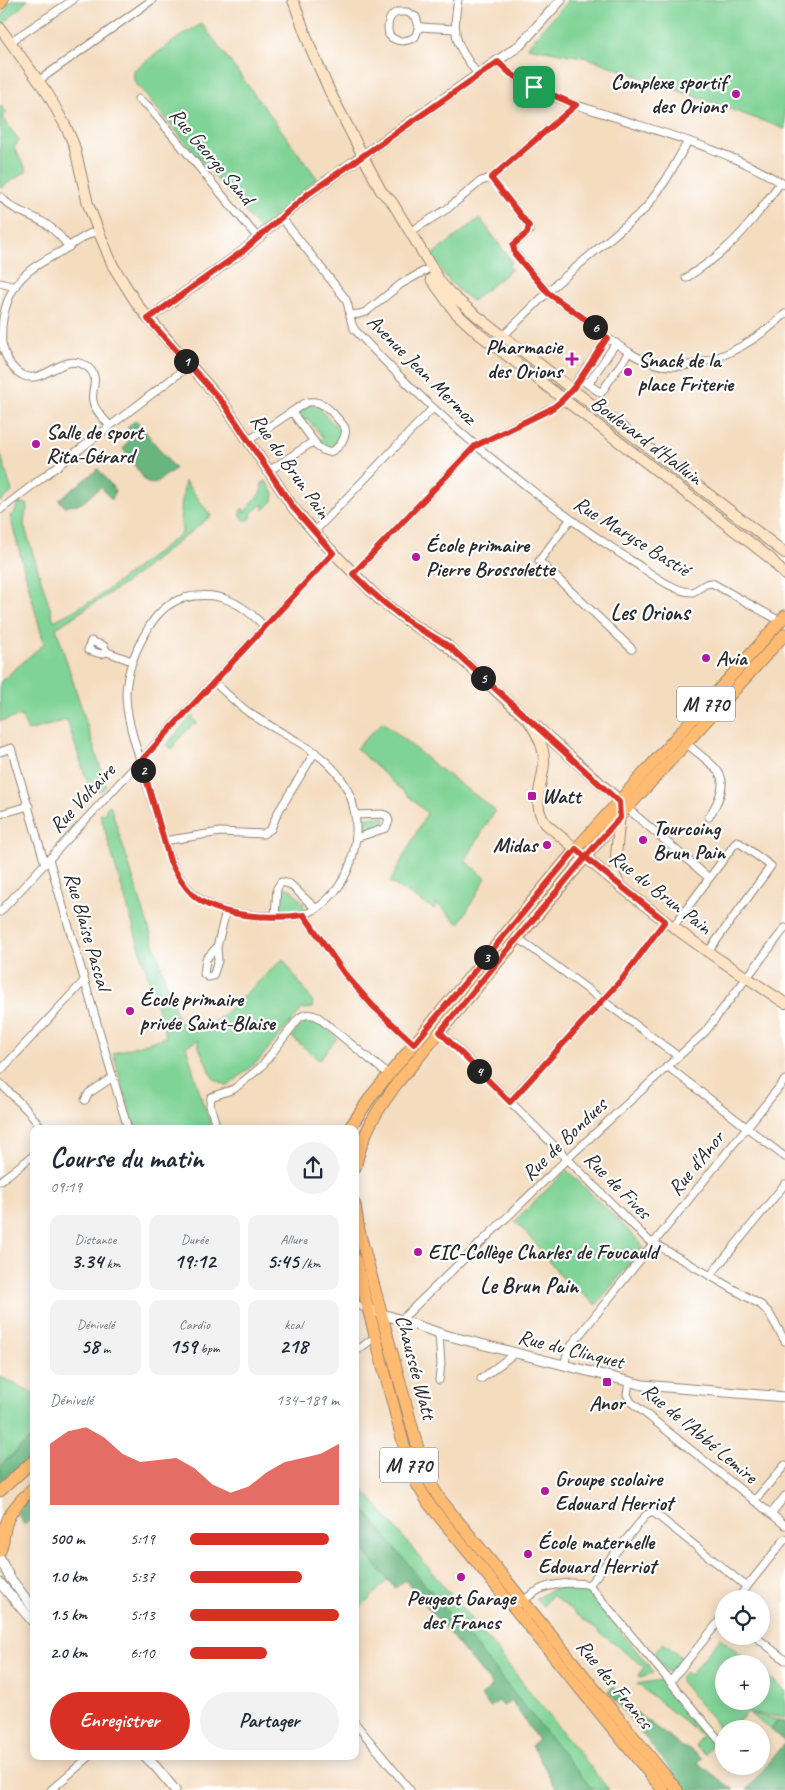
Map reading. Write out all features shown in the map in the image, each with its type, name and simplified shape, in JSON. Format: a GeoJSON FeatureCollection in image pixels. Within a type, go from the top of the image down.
{"type":"FeatureCollection","features":[{"type":"Feature","properties":{"kind":"main road","name":"Boulevard d'Halluin"},"geometry":{"type":"LineString","coordinates":[[294,1],[322,75],[381,190],[386,205],[445,300],[468,325],[771,559],[785,576]]}},
{"type":"Feature","properties":{"kind":"main road","name":"Rue du Brun Pain"},"geometry":{"type":"LineString","coordinates":[[0,28],[38,80],[71,139],[88,204],[119,278],[148,319],[224,404],[292,506],[333,553],[374,595],[394,611],[452,649],[529,721],[541,742],[544,763],[538,798],[540,814],[550,828],[669,924],[745,978],[785,1003]]}},
{"type":"Feature","properties":{"kind":"main road","name":"Boulevard d'Halluin"},"geometry":{"type":"LineString","coordinates":[[381,190],[392,202],[435,274],[447,290],[467,308],[785,553]]}},
{"type":"Feature","properties":{"kind":"main road","name":"M 770"},"geometry":{"type":"LineString","coordinates":[[352,1125],[372,1095],[393,1078],[440,1032],[586,858],[622,809],[783,619]]}},
{"type":"Feature","properties":{"kind":"main road","name":"M 770"},"geometry":{"type":"LineString","coordinates":[[359,1133],[414,1044],[576,849],[611,826],[622,809],[686,743],[785,634]]}},
{"type":"Feature","properties":{"kind":"main road"},"geometry":{"type":"LineString","coordinates":[[529,721],[562,750],[622,809]]}},
{"type":"Feature","properties":{"kind":"main road"},"geometry":{"type":"LineString","coordinates":[[544,763],[552,751],[562,750]]}},
{"type":"Feature","properties":{"kind":"main road"},"geometry":{"type":"LineString","coordinates":[[611,826],[615,875],[620,884]]}},
{"type":"Feature","properties":{"kind":"main road","name":"M 770"},"geometry":{"type":"LineString","coordinates":[[359,1152],[370,1121],[393,1078]]}},
{"type":"Feature","properties":{"kind":"main road"},"geometry":{"type":"LineString","coordinates":[[346,1125],[372,1095]]}},
{"type":"Feature","properties":{"kind":"main road","name":"Chaussée Watt"},"geometry":{"type":"LineString","coordinates":[[359,1233],[421,1460],[430,1483],[440,1499],[523,1601]]}},
{"type":"Feature","properties":{"kind":"main road","name":"Chaussée Watt"},"geometry":{"type":"LineString","coordinates":[[359,1274],[408,1461],[417,1484],[434,1511],[514,1608]]}},
{"type":"Feature","properties":{"kind":"main road"},"geometry":{"type":"LineString","coordinates":[[0,1491],[30,1464]]}},
{"type":"Feature","properties":{"kind":"main road"},"geometry":{"type":"LineString","coordinates":[[0,1551],[10,1513],[30,1491]]}},
{"type":"Feature","properties":{"kind":"main road"},"geometry":{"type":"LineString","coordinates":[[0,1518],[4,1534]]}},
{"type":"Feature","properties":{"kind":"main road","name":"Rue des Francs"},"geometry":{"type":"LineString","coordinates":[[523,1601],[677,1790]]}},
{"type":"Feature","properties":{"kind":"main road","name":"Rue des Francs"},"geometry":{"type":"LineString","coordinates":[[514,1608],[663,1790]]}},
{"type":"Feature","properties":{"kind":"street"},"geometry":{"type":"LineString","coordinates":[[10,42],[73,0]]}},
{"type":"Feature","properties":{"kind":"street"},"geometry":{"type":"LineString","coordinates":[[38,80],[152,0]]}},
{"type":"Feature","properties":{"kind":"street"},"geometry":{"type":"LineString","coordinates":[[458,0],[455,29],[460,49],[479,76]]}},
{"type":"Feature","properties":{"kind":"street"},"geometry":{"type":"LineString","coordinates":[[148,319],[231,260],[308,194],[498,62],[529,37],[561,0]]}},
{"type":"Feature","properties":{"kind":"street"},"geometry":{"type":"LineString","coordinates":[[394,13],[412,14],[417,19],[419,27],[413,38],[402,41],[389,36],[390,18],[394,13]]}},
{"type":"Feature","properties":{"kind":"street"},"geometry":{"type":"LineString","coordinates":[[419,27],[455,29]]}},
{"type":"Feature","properties":{"kind":"street"},"geometry":{"type":"LineString","coordinates":[[498,62],[524,82],[554,96],[576,105],[688,141],[742,162],[783,184],[731,244],[686,278]]}},
{"type":"Feature","properties":{"kind":"street","name":"Rue George Sand"},"geometry":{"type":"LineString","coordinates":[[138,99],[148,106],[258,238]]}},
{"type":"Feature","properties":{"kind":"street"},"geometry":{"type":"LineString","coordinates":[[410,232],[447,209],[481,181],[491,178],[576,105]]}},
{"type":"Feature","properties":{"kind":"street"},"geometry":{"type":"LineString","coordinates":[[503,336],[548,293],[645,208],[666,180],[688,141]]}},
{"type":"Feature","properties":{"kind":"street"},"geometry":{"type":"LineString","coordinates":[[491,178],[528,223],[529,231],[515,242],[513,251],[548,293],[599,329],[607,338],[643,360],[663,366],[693,365],[745,343],[785,314]]}},
{"type":"Feature","properties":{"kind":"street"},"geometry":{"type":"LineString","coordinates":[[1,197],[14,210],[47,224],[57,232],[68,247]]}},
{"type":"Feature","properties":{"kind":"street","name":"Avenue Jean Mermoz"},"geometry":{"type":"LineString","coordinates":[[281,218],[346,298],[351,324],[355,330],[433,408],[475,446]]}},
{"type":"Feature","properties":{"kind":"street"},"geometry":{"type":"LineString","coordinates":[[98,230],[87,234],[30,270],[15,287],[7,303],[2,324],[3,349],[11,365],[22,375],[31,377],[65,363],[74,362],[84,365],[91,371],[95,379],[94,404],[110,426]]}},
{"type":"Feature","properties":{"kind":"street"},"geometry":{"type":"LineString","coordinates":[[350,315],[366,312],[405,281],[426,270]]}},
{"type":"Feature","properties":{"kind":"street"},"geometry":{"type":"LineString","coordinates":[[0,283],[15,287]]}},
{"type":"Feature","properties":{"kind":"street"},"geometry":{"type":"LineString","coordinates":[[353,574],[475,446],[549,410],[563,399],[607,338]]}},
{"type":"Feature","properties":{"kind":"street"},"geometry":{"type":"LineString","coordinates":[[588,384],[616,344]]}},
{"type":"Feature","properties":{"kind":"street"},"geometry":{"type":"LineString","coordinates":[[579,378],[601,393],[629,352]]}},
{"type":"Feature","properties":{"kind":"street"},"geometry":{"type":"LineString","coordinates":[[0,510],[190,365]]}},
{"type":"Feature","properties":{"kind":"street"},"geometry":{"type":"LineString","coordinates":[[249,440],[305,403],[314,401],[320,403],[346,430],[345,436],[334,450],[323,450],[292,412]]}},
{"type":"Feature","properties":{"kind":"street"},"geometry":{"type":"LineString","coordinates":[[314,532],[433,408]]}},
{"type":"Feature","properties":{"kind":"street"},"geometry":{"type":"LineString","coordinates":[[269,471],[314,441]]}},
{"type":"Feature","properties":{"kind":"street","name":"Rue Maryse Bastié"},"geometry":{"type":"LineString","coordinates":[[475,446],[570,520],[678,589],[694,592],[706,584],[712,583],[783,619]]}},
{"type":"Feature","properties":{"kind":"street"},"geometry":{"type":"LineString","coordinates":[[570,520],[539,561],[632,649]]}},
{"type":"Feature","properties":{"kind":"street","name":"Rue Voltaire"},"geometry":{"type":"LineString","coordinates":[[0,912],[333,553]]}},
{"type":"Feature","properties":{"kind":"street"},"geometry":{"type":"LineString","coordinates":[[214,682],[249,712],[316,752],[343,781],[351,797],[356,815],[356,838],[350,866],[344,879],[332,894],[316,909],[304,915],[275,916],[226,911],[201,900],[187,889],[176,872],[164,841],[127,706],[127,682],[138,645],[154,619],[168,605],[183,598],[208,596],[230,600],[248,610],[265,627]]}},
{"type":"Feature","properties":{"kind":"street"},"geometry":{"type":"LineString","coordinates":[[107,652],[132,661]]}},
{"type":"Feature","properties":{"kind":"street"},"geometry":{"type":"LineString","coordinates":[[686,743],[719,772],[723,778],[723,786],[717,805],[709,817]]}},
{"type":"Feature","properties":{"kind":"street","name":"Rue Blaise Pascal"},"geometry":{"type":"LineString","coordinates":[[0,752],[11,748],[127,1125]]}},
{"type":"Feature","properties":{"kind":"street"},"geometry":{"type":"LineString","coordinates":[[164,841],[228,832],[265,833],[271,829],[277,814],[316,752]]}},
{"type":"Feature","properties":{"kind":"street"},"geometry":{"type":"LineString","coordinates":[[0,814],[29,806]]}},
{"type":"Feature","properties":{"kind":"street"},"geometry":{"type":"LineString","coordinates":[[622,809],[710,878]]}},
{"type":"Feature","properties":{"kind":"street"},"geometry":{"type":"LineString","coordinates":[[356,815],[382,814],[387,816],[389,820],[386,828],[356,838]]}},
{"type":"Feature","properties":{"kind":"street"},"geometry":{"type":"LineString","coordinates":[[510,1102],[627,974],[710,878],[737,841],[771,866],[708,952]]}},
{"type":"Feature","properties":{"kind":"street"},"geometry":{"type":"LineString","coordinates":[[275,916],[276,888],[281,882],[290,884],[316,909]]}},
{"type":"Feature","properties":{"kind":"street"},"geometry":{"type":"LineString","coordinates":[[217,947],[226,911]]}},
{"type":"Feature","properties":{"kind":"street"},"geometry":{"type":"LineString","coordinates":[[304,915],[332,958],[349,979],[373,1006],[414,1044]]}},
{"type":"Feature","properties":{"kind":"street","name":"Rue de Bondues"},"geometry":{"type":"LineString","coordinates":[[401,1320],[567,1159],[708,1028],[745,978],[784,931]]}},
{"type":"Feature","properties":{"kind":"street"},"geometry":{"type":"LineString","coordinates":[[518,938],[678,1056]]}},
{"type":"Feature","properties":{"kind":"street"},"geometry":{"type":"LineString","coordinates":[[0,1072],[84,981]]}},
{"type":"Feature","properties":{"kind":"street"},"geometry":{"type":"LineString","coordinates":[[216,1125],[210,1105],[211,1097],[234,1089],[261,1068],[299,1018],[304,1015],[311,1014],[318,1017],[393,1078]]}},
{"type":"Feature","properties":{"kind":"street","name":"Rue de Fives"},"geometry":{"type":"LineString","coordinates":[[440,1032],[642,1234],[764,1308],[785,1341]]}},
{"type":"Feature","properties":{"kind":"street"},"geometry":{"type":"LineString","coordinates":[[667,1066],[785,1157]]}},
{"type":"Feature","properties":{"kind":"street"},"geometry":{"type":"LineString","coordinates":[[85,1100],[89,1093],[113,1077]]}},
{"type":"Feature","properties":{"kind":"street","name":"Rue d'Anor"},"geometry":{"type":"LineString","coordinates":[[564,1365],[573,1343],[785,1080]]}},
{"type":"Feature","properties":{"kind":"street"},"geometry":{"type":"LineString","coordinates":[[0,1083],[28,1110],[39,1125]]}},
{"type":"Feature","properties":{"kind":"street"},"geometry":{"type":"LineString","coordinates":[[0,1181],[30,1158]]}},
{"type":"Feature","properties":{"kind":"street"},"geometry":{"type":"LineString","coordinates":[[710,1276],[785,1184]]}},
{"type":"Feature","properties":{"kind":"street","name":"Rue du Clinquet"},"geometry":{"type":"LineString","coordinates":[[359,1306],[439,1333],[629,1382],[655,1387],[785,1397]]}},
{"type":"Feature","properties":{"kind":"street"},"geometry":{"type":"LineString","coordinates":[[439,1333],[442,1365],[439,1380]]}},
{"type":"Feature","properties":{"kind":"street"},"geometry":{"type":"LineString","coordinates":[[359,1349],[375,1337]]}},
{"type":"Feature","properties":{"kind":"street"},"geometry":{"type":"LineString","coordinates":[[481,1379],[515,1352]]}},
{"type":"Feature","properties":{"kind":"street","name":"Rue de l'Abbé Lemire"},"geometry":{"type":"LineString","coordinates":[[629,1382],[626,1394],[631,1402],[785,1525]]}},
{"type":"Feature","properties":{"kind":"street"},"geometry":{"type":"LineString","coordinates":[[754,1501],[785,1465]]}},
{"type":"Feature","properties":{"kind":"street"},"geometry":{"type":"LineString","coordinates":[[771,1514],[785,1496]]}},
{"type":"Feature","properties":{"kind":"street"},"geometry":{"type":"LineString","coordinates":[[590,1585],[646,1515],[653,1512],[747,1587]]}},
{"type":"Feature","properties":{"kind":"street"},"geometry":{"type":"LineString","coordinates":[[744,1590],[785,1538]]}},
{"type":"Feature","properties":{"kind":"street"},"geometry":{"type":"LineString","coordinates":[[0,1559],[6,1572],[30,1604]]}},
{"type":"Feature","properties":{"kind":"street"},"geometry":{"type":"LineString","coordinates":[[0,1583],[30,1618]]}},
{"type":"Feature","properties":{"kind":"street"},"geometry":{"type":"LineString","coordinates":[[514,1608],[537,1590],[548,1585],[580,1583],[590,1585],[715,1735]]}},
{"type":"Feature","properties":{"kind":"street"},"geometry":{"type":"LineString","coordinates":[[670,1682],[715,1626]]}},
{"type":"Feature","properties":{"kind":"street"},"geometry":{"type":"LineString","coordinates":[[766,1645],[785,1660]]}},
{"type":"Feature","properties":{"kind":"street"},"geometry":{"type":"LineString","coordinates":[[359,1728],[410,1790]]}},
{"type":"Feature","properties":{"kind":"street"},"geometry":{"type":"LineString","coordinates":[[51,1790],[85,1760]]}},
{"type":"Feature","properties":{"kind":"street"},"geometry":{"type":"LineString","coordinates":[[149,1760],[175,1790]]}},
{"type":"Feature","properties":{"kind":"street"},"geometry":{"type":"LineString","coordinates":[[152,1760],[156,1767]]}},
{"type":"Feature","properties":{"kind":"green space"},"geometry":{"type":"Polygon","coordinates":[[[12,0],[28,0],[5,23],[0,42],[0,19],[12,0]]]}},
{"type":"Feature","properties":{"kind":"green space","name":"Complexe sportif des Orions"},"geometry":{"type":"Polygon","coordinates":[[[568,0],[785,0],[785,129],[588,58],[527,47],[568,0]]]}},
{"type":"Feature","properties":{"kind":"green space"},"geometry":{"type":"Polygon","coordinates":[[[202,24],[317,178],[260,230],[134,81],[134,70],[185,33],[202,24]]]}},
{"type":"Feature","properties":{"kind":"green space"},"geometry":{"type":"Polygon","coordinates":[[[0,106],[7,112],[2,118],[19,140],[14,148],[27,171],[0,188],[0,106]]]}},
{"type":"Feature","properties":{"kind":"green space"},"geometry":{"type":"Polygon","coordinates":[[[480,218],[512,262],[508,265],[512,269],[472,301],[449,280],[432,255],[480,218]]]}},
{"type":"Feature","properties":{"kind":"green space"},"geometry":{"type":"Polygon","coordinates":[[[309,405],[320,406],[322,408],[320,410],[336,426],[339,425],[342,429],[343,435],[329,448],[324,448],[318,442],[323,438],[307,418],[303,421],[299,415],[300,411],[309,405]]]}},
{"type":"Feature","properties":{"kind":"green space"},"geometry":{"type":"Polygon","coordinates":[[[136,420],[175,469],[154,484],[147,483],[123,449],[128,441],[128,426],[136,420]]]}},
{"type":"Feature","properties":{"kind":"green space"},"geometry":{"type":"Polygon","coordinates":[[[0,452],[12,492],[0,502],[0,452]]]}},
{"type":"Feature","properties":{"kind":"green space"},"geometry":{"type":"Polygon","coordinates":[[[98,469],[115,490],[112,500],[101,487],[82,503],[65,507],[59,500],[98,469]]]}},
{"type":"Feature","properties":{"kind":"green space"},"geometry":{"type":"Polygon","coordinates":[[[185,481],[211,516],[127,582],[56,628],[106,785],[104,789],[92,792],[67,720],[28,731],[21,716],[0,721],[0,682],[44,644],[10,516],[14,514],[18,504],[24,503],[28,505],[24,525],[54,621],[97,598],[182,533],[181,507],[185,481]]]}},
{"type":"Feature","properties":{"kind":"green space"},"geometry":{"type":"Polygon","coordinates":[[[266,481],[274,494],[273,501],[264,510],[263,504],[252,512],[249,520],[244,519],[241,517],[240,511],[243,508],[244,513],[261,492],[262,483],[266,481]]]}},
{"type":"Feature","properties":{"kind":"green space"},"geometry":{"type":"Polygon","coordinates":[[[192,716],[197,724],[193,724],[174,744],[174,748],[166,745],[192,716]]]}},
{"type":"Feature","properties":{"kind":"green space"},"geometry":{"type":"Polygon","coordinates":[[[383,722],[437,767],[495,810],[465,861],[486,878],[459,924],[437,904],[434,909],[390,882],[427,813],[356,748],[383,722]]]}},
{"type":"Feature","properties":{"kind":"green space"},"geometry":{"type":"Polygon","coordinates":[[[110,805],[179,1023],[198,1028],[210,1027],[283,959],[313,1002],[312,1008],[302,1009],[258,1061],[228,1086],[213,1078],[199,1047],[198,1040],[186,1046],[202,1101],[211,1125],[134,1125],[113,1053],[166,1037],[100,814],[106,812],[106,808],[110,805]]]}},
{"type":"Feature","properties":{"kind":"green space"},"geometry":{"type":"Polygon","coordinates":[[[364,817],[384,817],[386,821],[384,825],[365,832],[364,817]]]}},
{"type":"Feature","properties":{"kind":"green space"},"geometry":{"type":"Polygon","coordinates":[[[285,888],[291,889],[304,904],[303,911],[283,913],[278,910],[280,890],[285,888]]]}},
{"type":"Feature","properties":{"kind":"green space"},"geometry":{"type":"Polygon","coordinates":[[[306,1019],[317,1021],[337,1038],[319,1060],[292,1037],[306,1019]]]}},
{"type":"Feature","properties":{"kind":"green space"},"geometry":{"type":"Polygon","coordinates":[[[567,1170],[641,1243],[643,1248],[596,1305],[561,1276],[515,1221],[567,1170]]]}},
{"type":"Feature","properties":{"kind":"green space"},"geometry":{"type":"Polygon","coordinates":[[[0,1377],[30,1391],[30,1439],[0,1466],[0,1377]]]}},
{"type":"Feature","properties":{"kind":"green space"},"geometry":{"type":"Polygon","coordinates":[[[30,1439],[30,1459],[0,1486],[0,1466],[30,1439]]]}},
{"type":"Feature","properties":{"kind":"green space"},"geometry":{"type":"Polygon","coordinates":[[[359,1485],[486,1637],[609,1790],[557,1790],[532,1745],[538,1740],[512,1701],[503,1706],[498,1701],[490,1707],[481,1696],[493,1686],[405,1580],[395,1588],[388,1580],[359,1609],[359,1485]]]}},
{"type":"Feature","properties":{"kind":"green space"},"geometry":{"type":"Polygon","coordinates":[[[30,1498],[30,1520],[24,1525],[17,1512],[30,1498]]]}},
{"type":"Feature","properties":{"kind":"green space"},"geometry":{"type":"Polygon","coordinates":[[[359,1504],[593,1790],[557,1790],[532,1745],[538,1740],[512,1701],[503,1706],[498,1701],[490,1707],[481,1696],[493,1686],[405,1580],[395,1588],[359,1545],[359,1504]]]}},
{"type":"Feature","properties":{"kind":"green space"},"geometry":{"type":"Polygon","coordinates":[[[567,1587],[583,1589],[590,1595],[653,1673],[638,1676],[644,1667],[552,1595],[543,1606],[536,1598],[554,1589],[567,1587]]]}},
{"type":"Feature","properties":{"kind":"green space"},"geometry":{"type":"Polygon","coordinates":[[[663,1643],[682,1658],[672,1672],[667,1671],[653,1653],[663,1643]]]}},
{"type":"Feature","properties":{"kind":"green space"},"geometry":{"type":"Polygon","coordinates":[[[715,1644],[729,1645],[741,1655],[715,1655],[715,1710],[770,1710],[770,1678],[785,1690],[785,1718],[747,1712],[740,1720],[715,1720],[715,1722],[680,1681],[681,1676],[685,1672],[690,1675],[715,1644]]]}},
{"type":"Feature","properties":{"kind":"green space"},"geometry":{"type":"Polygon","coordinates":[[[661,1680],[714,1741],[705,1754],[695,1746],[702,1735],[637,1684],[661,1680]]]}},
{"type":"Feature","properties":{"kind":"green space"},"geometry":{"type":"Polygon","coordinates":[[[614,1686],[629,1707],[682,1747],[689,1749],[702,1758],[698,1763],[734,1790],[687,1790],[608,1691],[614,1686]]]}},
{"type":"Feature","properties":{"kind":"green space"},"geometry":{"type":"Polygon","coordinates":[[[750,1714],[778,1720],[771,1730],[770,1720],[758,1720],[750,1714]]]}},
{"type":"Feature","properties":{"kind":"green space"},"geometry":{"type":"Polygon","coordinates":[[[778,1720],[785,1721],[785,1742],[771,1730],[778,1720]]]}},
{"type":"Feature","properties":{"kind":"green space"},"geometry":{"type":"Polygon","coordinates":[[[785,1743],[785,1790],[747,1790],[759,1775],[770,1775],[770,1762],[785,1743]]]}},
{"type":"Feature","properties":{"kind":"place","name":"Complexe sportif des Orions"},"geometry":{"type":"Point","coordinates":[736,94]}},
{"type":"Feature","properties":{"kind":"place","name":"Pharmacie des Orions"},"geometry":{"type":"Point","coordinates":[572,359]}},
{"type":"Feature","properties":{"kind":"place","name":"Snack de la place Friterie"},"geometry":{"type":"Point","coordinates":[628,372]}},
{"type":"Feature","properties":{"kind":"place","name":"Salle de sport Rita-Gérard"},"geometry":{"type":"Point","coordinates":[36,444]}},
{"type":"Feature","properties":{"kind":"place","name":"École primaire Pierre Brossolette"},"geometry":{"type":"Point","coordinates":[416,557]}},
{"type":"Feature","properties":{"kind":"place","name":"Avia"},"geometry":{"type":"Point","coordinates":[706,658]}},
{"type":"Feature","properties":{"kind":"place","name":"Watt"},"geometry":{"type":"Point","coordinates":[532,796]}},
{"type":"Feature","properties":{"kind":"place","name":"Tourcoing Brun Pain"},"geometry":{"type":"Point","coordinates":[643,840]}},
{"type":"Feature","properties":{"kind":"place","name":"Midas"},"geometry":{"type":"Point","coordinates":[547,845]}},
{"type":"Feature","properties":{"kind":"place","name":"École primaire privée Saint-Blaise"},"geometry":{"type":"Point","coordinates":[130,1011]}},
{"type":"Feature","properties":{"kind":"place","name":"EIC-Collège Charles de Foucauld"},"geometry":{"type":"Point","coordinates":[418,1252]}},
{"type":"Feature","properties":{"kind":"place","name":"Anor"},"geometry":{"type":"Point","coordinates":[607,1382]}},
{"type":"Feature","properties":{"kind":"place","name":"Groupe scolaire Edouard Herriot"},"geometry":{"type":"Point","coordinates":[545,1491]}},
{"type":"Feature","properties":{"kind":"place","name":"École maternelle Edouard Herriot"},"geometry":{"type":"Point","coordinates":[528,1554]}},
{"type":"Feature","properties":{"kind":"place","name":"Peugeot Garage des Francs"},"geometry":{"type":"Point","coordinates":[461,1577]}},
{"type":"Feature","properties":{"kind":"district","name":"Les Orions"},"geometry":{"type":"Point","coordinates":[650,612]}},
{"type":"Feature","properties":{"kind":"district","name":"Le Brun Pain"},"geometry":{"type":"Point","coordinates":[529,1285]}},
{"type":"Feature","properties":{"kind":"route"},"geometry":{"type":"LineString","coordinates":[[534,87],[511,74],[498,62],[308,194],[243,251],[148,319],[224,404],[292,506],[333,553],[141,761],[170,861],[187,889],[205,903],[234,913],[266,916],[304,915],[344,973],[373,1006],[414,1044],[576,849],[586,858],[594,865],[610,878],[665,921],[627,974],[510,1102],[440,1032],[573,872],[586,858],[612,826],[620,818],[619,800],[529,721],[452,649],[394,611],[374,595],[353,574],[475,446],[559,404],[572,389],[607,338],[599,329],[548,293],[515,254],[513,245],[530,228],[491,178],[576,105],[534,87]]}}]}
